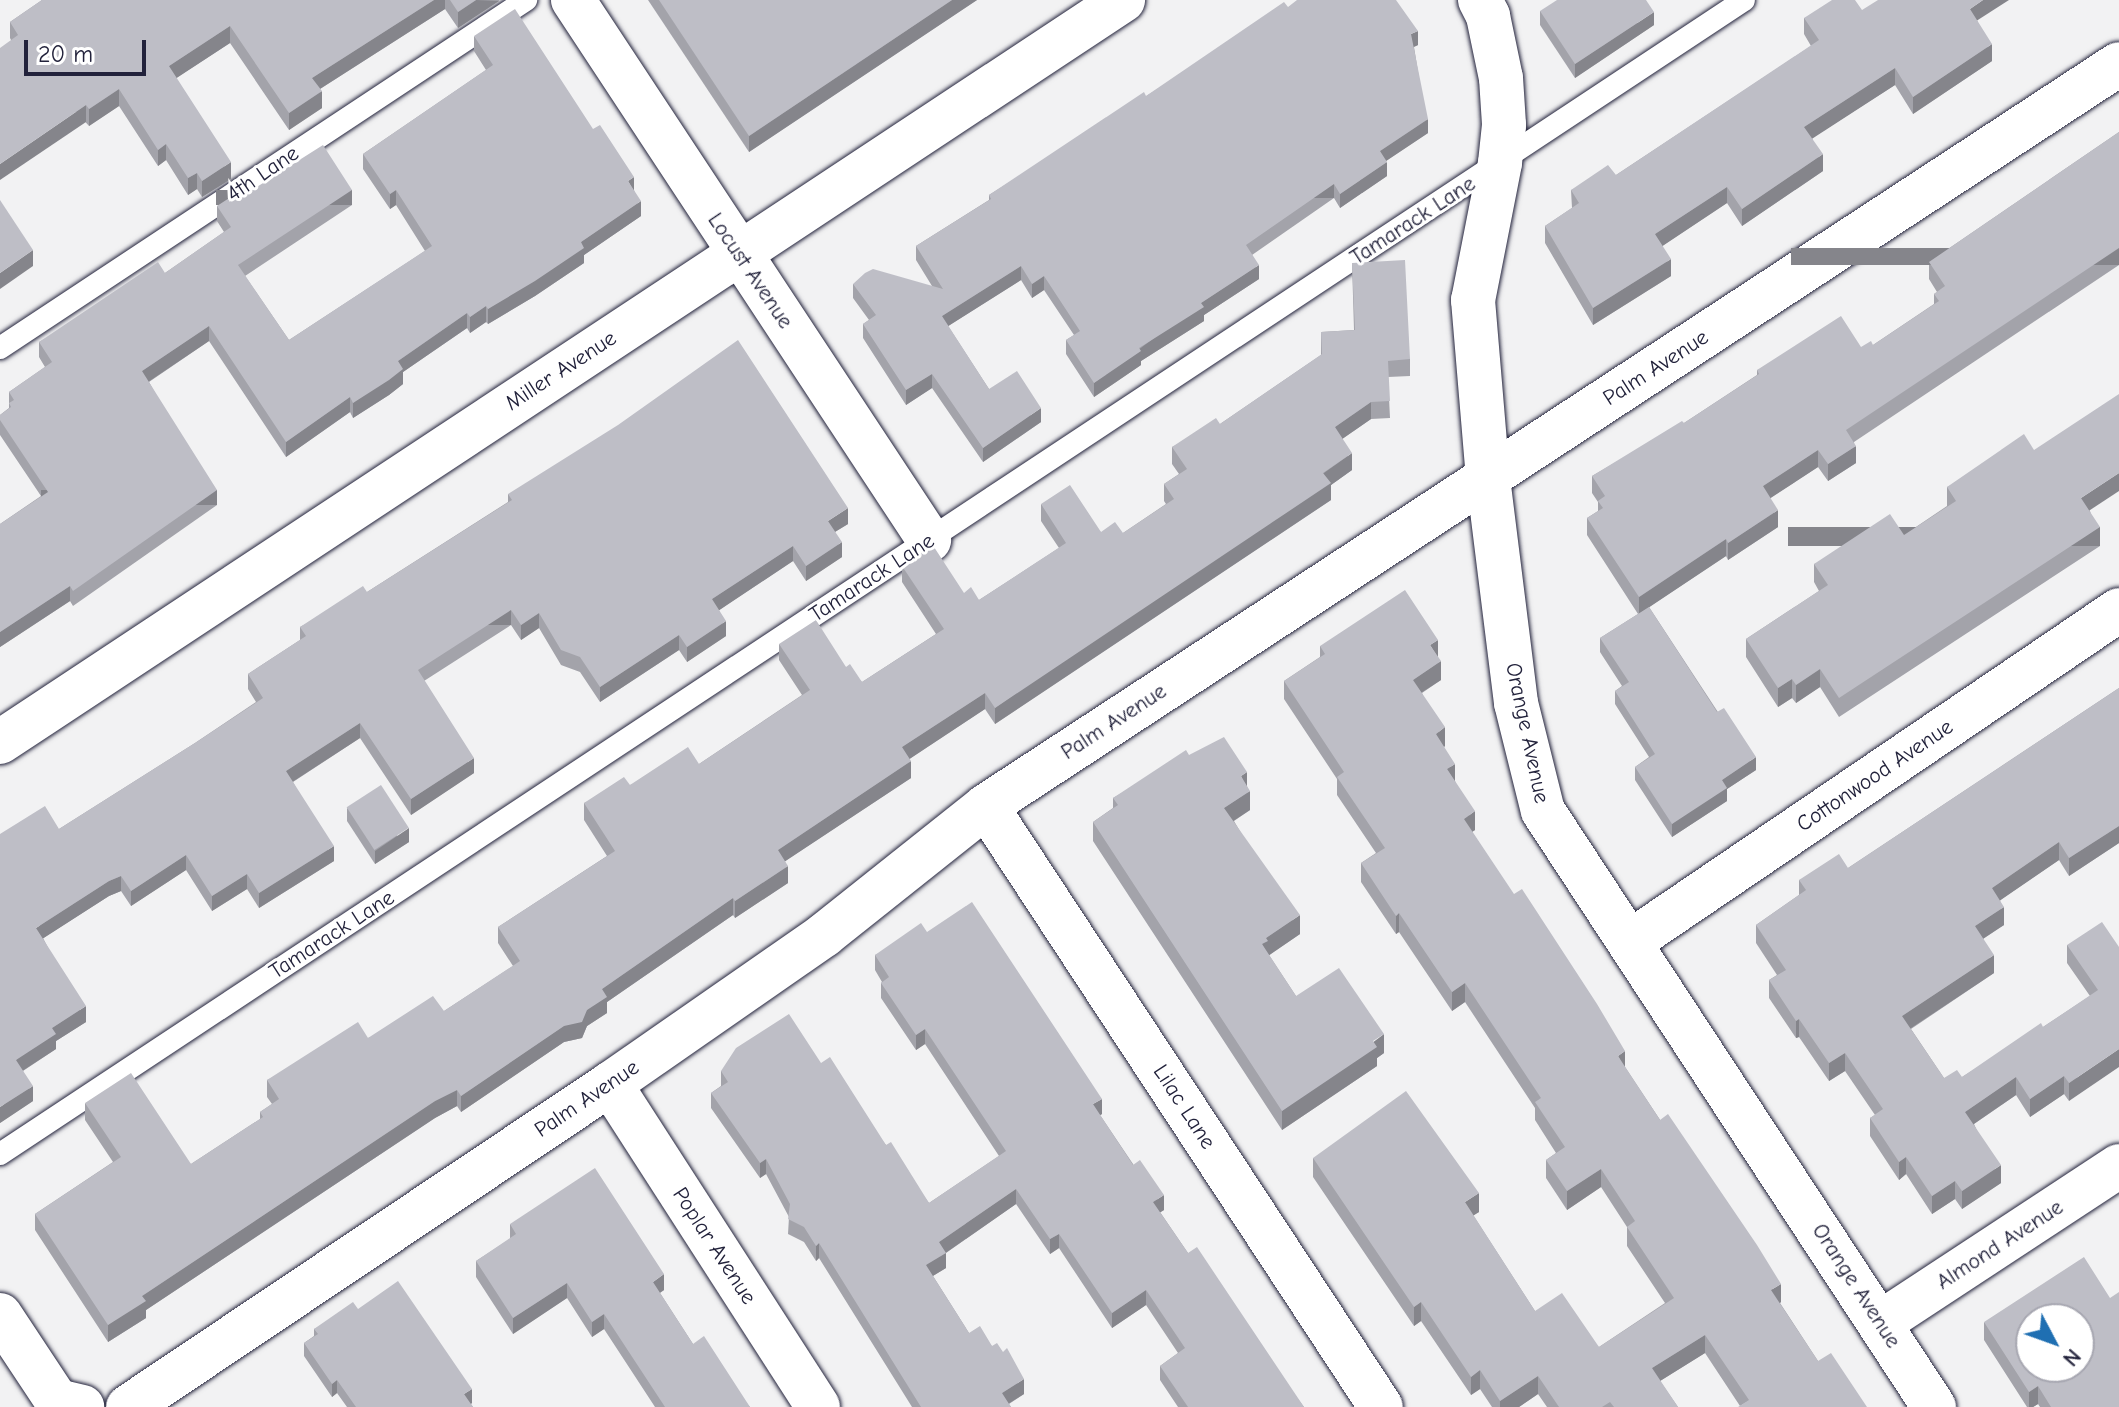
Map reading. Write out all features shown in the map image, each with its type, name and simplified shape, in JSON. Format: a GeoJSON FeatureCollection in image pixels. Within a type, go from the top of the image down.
{"type":"FeatureCollection","features":[{"type":"Feature","properties":{"kind":"street","name":"Locust Avenue"},"geometry":{"type":"LineString","coordinates":[[573,0],[929,540]]}},
{"type":"Feature","properties":{"kind":"street","name":"Miller Avenue"},"geometry":{"type":"LineString","coordinates":[[0,742],[1123,0]]}},
{"type":"Feature","properties":{"kind":"street","name":"Orange Avenue"},"geometry":{"type":"LineString","coordinates":[[1480,0],[1488,16],[1501,78],[1504,125],[1500,163],[1473,300],[1488,478],[1516,703],[1543,811],[1934,1407]]}},
{"type":"Feature","properties":{"kind":"street","name":"Palm Avenue"},"geometry":{"type":"LineString","coordinates":[[128,1407],[610,1084],[824,935],[986,806],[2119,64]]}},
{"type":"Feature","properties":{"kind":"street","name":"Cottonwood Avenue"},"geometry":{"type":"LineString","coordinates":[[1630,942],[2119,610]]}},
{"type":"Feature","properties":{"kind":"street","name":"Lilac Lane"},"geometry":{"type":"LineString","coordinates":[[986,806],[1381,1407]]}},
{"type":"Feature","properties":{"kind":"street","name":"Poplar Avenue"},"geometry":{"type":"LineString","coordinates":[[610,1084],[818,1407]]}},
{"type":"Feature","properties":{"kind":"street","name":"Almond Avenue"},"geometry":{"type":"LineString","coordinates":[[1880,1323],[2119,1166]]}},
{"type":"Feature","properties":{"kind":"street"},"geometry":{"type":"LineString","coordinates":[[0,1315],[57,1401],[82,1407]]}},
{"type":"Feature","properties":{"kind":"lane","name":"4th Lane"},"geometry":{"type":"LineString","coordinates":[[0,348],[526,0]]}},
{"type":"Feature","properties":{"kind":"lane","name":"Tamarack Lane"},"geometry":{"type":"LineString","coordinates":[[0,1154],[1744,0]]}},
{"type":"Feature","properties":{"kind":"building"},"geometry":{"type":"Polygon","coordinates":[[[42,0],[434,0],[312,78],[322,91],[289,113],[230,26],[169,66],[231,162],[202,181],[197,173],[188,178],[166,144],[158,150],[119,89],[89,109],[86,105],[0,164],[0,48],[18,35],[10,22],[42,0]]]}},
{"type":"Feature","properties":{"kind":"building"},"geometry":{"type":"Polygon","coordinates":[[[450,0],[476,0],[458,12],[450,0]]]}},
{"type":"Feature","properties":{"kind":"building"},"geometry":{"type":"Polygon","coordinates":[[[659,0],[952,0],[749,136],[659,0]]]}},
{"type":"Feature","properties":{"kind":"building"},"geometry":{"type":"Polygon","coordinates":[[[1297,0],[1396,0],[1418,31],[1411,34],[1428,119],[1380,151],[1387,162],[1340,194],[1334,184],[1246,245],[1259,265],[1201,303],[1204,307],[1139,348],[1141,351],[1094,383],[1066,340],[1080,331],[1044,276],[1032,284],[1021,266],[942,316],[989,389],[1017,371],[1041,408],[983,448],[932,374],[906,390],[863,324],[876,315],[853,284],[873,269],[943,289],[916,246],[991,199],[989,195],[1144,92],[1146,96],[1284,2],[1288,7],[1297,0]]]}},
{"type":"Feature","properties":{"kind":"building"},"geometry":{"type":"Polygon","coordinates":[[[1557,0],[1646,0],[1654,12],[1575,64],[1540,11],[1557,0]]]}},
{"type":"Feature","properties":{"kind":"building"},"geometry":{"type":"Polygon","coordinates":[[[1832,0],[1855,0],[1862,10],[1878,0],[1983,0],[1970,9],[1992,44],[1913,97],[1895,68],[1804,127],[1823,154],[1742,209],[1727,187],[1655,234],[1671,259],[1593,308],[1545,226],[1579,203],[1571,190],[1608,165],[1616,175],[1819,40],[1804,18],[1832,0]]]}},
{"type":"Feature","properties":{"kind":"building"},"geometry":{"type":"Polygon","coordinates":[[[515,9],[593,129],[600,125],[634,177],[628,181],[641,201],[581,242],[584,248],[488,309],[486,306],[470,317],[467,313],[398,361],[403,369],[389,380],[353,403],[350,397],[286,442],[209,326],[142,371],[217,490],[73,591],[70,586],[0,632],[0,524],[48,492],[0,420],[0,415],[11,407],[9,403],[14,400],[9,392],[52,362],[39,342],[158,262],[165,273],[231,227],[217,206],[246,187],[249,192],[323,145],[352,190],[238,265],[289,340],[432,246],[396,190],[390,194],[363,154],[493,65],[474,36],[515,9]]]}},
{"type":"Feature","properties":{"kind":"building"},"geometry":{"type":"Polygon","coordinates":[[[2119,132],[2119,248],[1846,430],[1856,446],[1828,464],[1818,450],[1763,486],[1778,510],[1728,543],[1726,539],[1639,597],[1587,518],[1603,508],[1598,501],[1605,496],[1592,476],[1682,421],[1684,423],[1759,374],[1757,370],[1841,316],[1861,347],[1871,341],[1873,345],[1939,301],[1934,294],[1945,286],[1929,262],[2119,132]]]}},
{"type":"Feature","properties":{"kind":"building"},"geometry":{"type":"Polygon","coordinates":[[[0,200],[33,250],[0,273],[0,200]]]}},
{"type":"Feature","properties":{"kind":"building"},"geometry":{"type":"Polygon","coordinates":[[[1405,260],[1410,359],[1388,361],[1390,401],[1371,402],[1335,427],[1352,453],[1323,473],[1331,483],[995,708],[985,693],[902,747],[911,761],[778,850],[788,866],[735,901],[733,898],[602,989],[607,997],[587,1010],[582,1022],[564,1026],[461,1096],[457,1090],[435,1101],[142,1296],[146,1301],[108,1325],[35,1214],[121,1157],[85,1103],[131,1073],[191,1164],[263,1117],[260,1112],[279,1099],[267,1080],[358,1022],[368,1038],[433,996],[444,1011],[520,961],[498,927],[615,851],[584,803],[624,777],[630,785],[688,747],[699,764],[810,690],[779,644],[816,620],[846,667],[850,664],[862,682],[944,629],[902,566],[934,547],[964,593],[971,587],[979,600],[1066,543],[1041,504],[1070,485],[1101,532],[1115,522],[1123,533],[1174,499],[1164,484],[1187,469],[1172,447],[1216,418],[1220,424],[1322,354],[1321,332],[1355,330],[1352,263],[1405,260]]]}},
{"type":"Feature","properties":{"kind":"building"},"geometry":{"type":"Polygon","coordinates":[[[738,340],[848,508],[828,521],[842,542],[806,566],[793,546],[712,599],[726,621],[687,647],[679,635],[600,687],[580,657],[561,650],[539,613],[521,625],[511,610],[418,670],[474,758],[411,799],[360,723],[286,771],[334,846],[259,893],[247,874],[212,896],[186,855],[131,891],[121,876],[109,881],[36,928],[86,1006],[52,1028],[56,1034],[16,1060],[33,1086],[0,1107],[0,834],[45,806],[59,829],[263,698],[248,674],[306,636],[300,627],[363,586],[367,592],[512,500],[508,494],[618,425],[738,340]]]}},
{"type":"Feature","properties":{"kind":"building"},"geometry":{"type":"Polygon","coordinates":[[[2119,394],[2119,473],[2081,498],[2100,527],[1839,698],[1820,669],[1796,685],[1792,679],[1778,688],[1746,639],[1828,585],[1814,564],[1890,514],[1904,535],[1956,501],[1947,487],[2024,434],[2034,450],[2119,394]]]}},
{"type":"Feature","properties":{"kind":"building"},"geometry":{"type":"Polygon","coordinates":[[[1405,590],[1438,640],[1430,645],[1441,661],[1413,680],[1445,727],[1436,734],[1455,764],[1447,769],[1475,811],[1464,819],[1514,894],[1522,889],[1597,1004],[1625,1051],[1618,1056],[1660,1120],[1668,1114],[1757,1245],[1781,1284],[1771,1290],[1818,1361],[1831,1353],[1867,1407],[1738,1407],[1749,1400],[1705,1335],[1652,1368],[1678,1407],[1614,1407],[1610,1402],[1602,1407],[1559,1407],[1538,1376],[1500,1401],[1480,1370],[1471,1377],[1421,1302],[1414,1307],[1313,1158],[1406,1091],[1479,1193],[1465,1202],[1535,1311],[1562,1293],[1599,1347],[1674,1298],[1627,1227],[1635,1221],[1601,1169],[1567,1191],[1546,1160],[1565,1147],[1535,1102],[1541,1098],[1465,983],[1452,992],[1361,863],[1385,848],[1337,777],[1344,772],[1284,681],[1325,654],[1320,646],[1405,590]]]}},
{"type":"Feature","properties":{"kind":"building"},"geometry":{"type":"Polygon","coordinates":[[[1649,607],[1717,712],[1724,708],[1756,757],[1722,780],[1727,788],[1672,824],[1635,767],[1655,754],[1615,691],[1629,682],[1600,638],[1649,607]]]}},
{"type":"Feature","properties":{"kind":"building"},"geometry":{"type":"Polygon","coordinates":[[[2119,688],[2119,826],[2069,858],[2059,842],[1992,888],[2004,907],[1975,926],[1994,955],[1902,1016],[1944,1078],[1957,1070],[1962,1077],[2041,1023],[2043,1027],[2098,990],[2067,945],[2102,922],[2119,947],[2119,1049],[2069,1083],[2064,1076],[2030,1099],[2016,1077],[1965,1112],[2001,1165],[1962,1191],[1955,1181],[1932,1196],[1906,1157],[1899,1162],[1870,1118],[1883,1109],[1845,1053],[1829,1063],[1769,980],[1786,970],[1756,925],[1806,890],[1799,880],[1839,854],[1848,868],[2119,688]]]}},
{"type":"Feature","properties":{"kind":"building"},"geometry":{"type":"Polygon","coordinates":[[[1224,737],[1247,772],[1241,776],[1250,791],[1224,808],[1300,915],[1262,944],[1296,996],[1339,968],[1384,1034],[1373,1041],[1377,1047],[1282,1111],[1093,822],[1118,805],[1113,798],[1186,750],[1189,755],[1224,737]]]}},
{"type":"Feature","properties":{"kind":"building"},"geometry":{"type":"Polygon","coordinates":[[[381,785],[409,828],[374,850],[347,807],[381,785]]]}},
{"type":"Feature","properties":{"kind":"building"},"geometry":{"type":"Polygon","coordinates":[[[972,902],[1102,1099],[1093,1104],[1133,1165],[1140,1160],[1164,1195],[1153,1202],[1188,1253],[1197,1247],[1304,1407],[1188,1407],[1160,1366],[1185,1348],[1146,1290],[1112,1313],[1059,1234],[1050,1239],[1016,1189],[939,1242],[946,1253],[926,1265],[969,1333],[980,1326],[992,1346],[997,1343],[1003,1352],[1007,1348],[1024,1379],[1002,1393],[1011,1407],[921,1407],[819,1243],[816,1246],[804,1227],[788,1219],[790,1204],[766,1159],[760,1163],[711,1093],[728,1082],[721,1071],[736,1048],[789,1014],[821,1063],[830,1057],[886,1145],[891,1142],[929,1203],[1006,1151],[925,1029],[916,1035],[881,983],[889,977],[875,955],[921,923],[927,932],[972,902]]]}},
{"type":"Feature","properties":{"kind":"building"},"geometry":{"type":"Polygon","coordinates":[[[595,1168],[664,1274],[653,1282],[693,1344],[704,1336],[750,1407],[665,1407],[604,1314],[592,1322],[567,1283],[513,1318],[476,1261],[516,1234],[510,1224],[595,1168]]]}},
{"type":"Feature","properties":{"kind":"building"},"geometry":{"type":"Polygon","coordinates":[[[2084,1257],[2110,1298],[2119,1292],[2119,1407],[2051,1407],[2038,1386],[2029,1392],[2023,1383],[2095,1383],[2095,1303],[2015,1303],[2015,1370],[1984,1322],[2084,1257]]]}},
{"type":"Feature","properties":{"kind":"building"},"geometry":{"type":"Polygon","coordinates":[[[398,1281],[472,1389],[464,1394],[473,1407],[356,1407],[337,1380],[332,1384],[304,1343],[318,1334],[314,1329],[353,1302],[358,1309],[398,1281]]]}}]}
